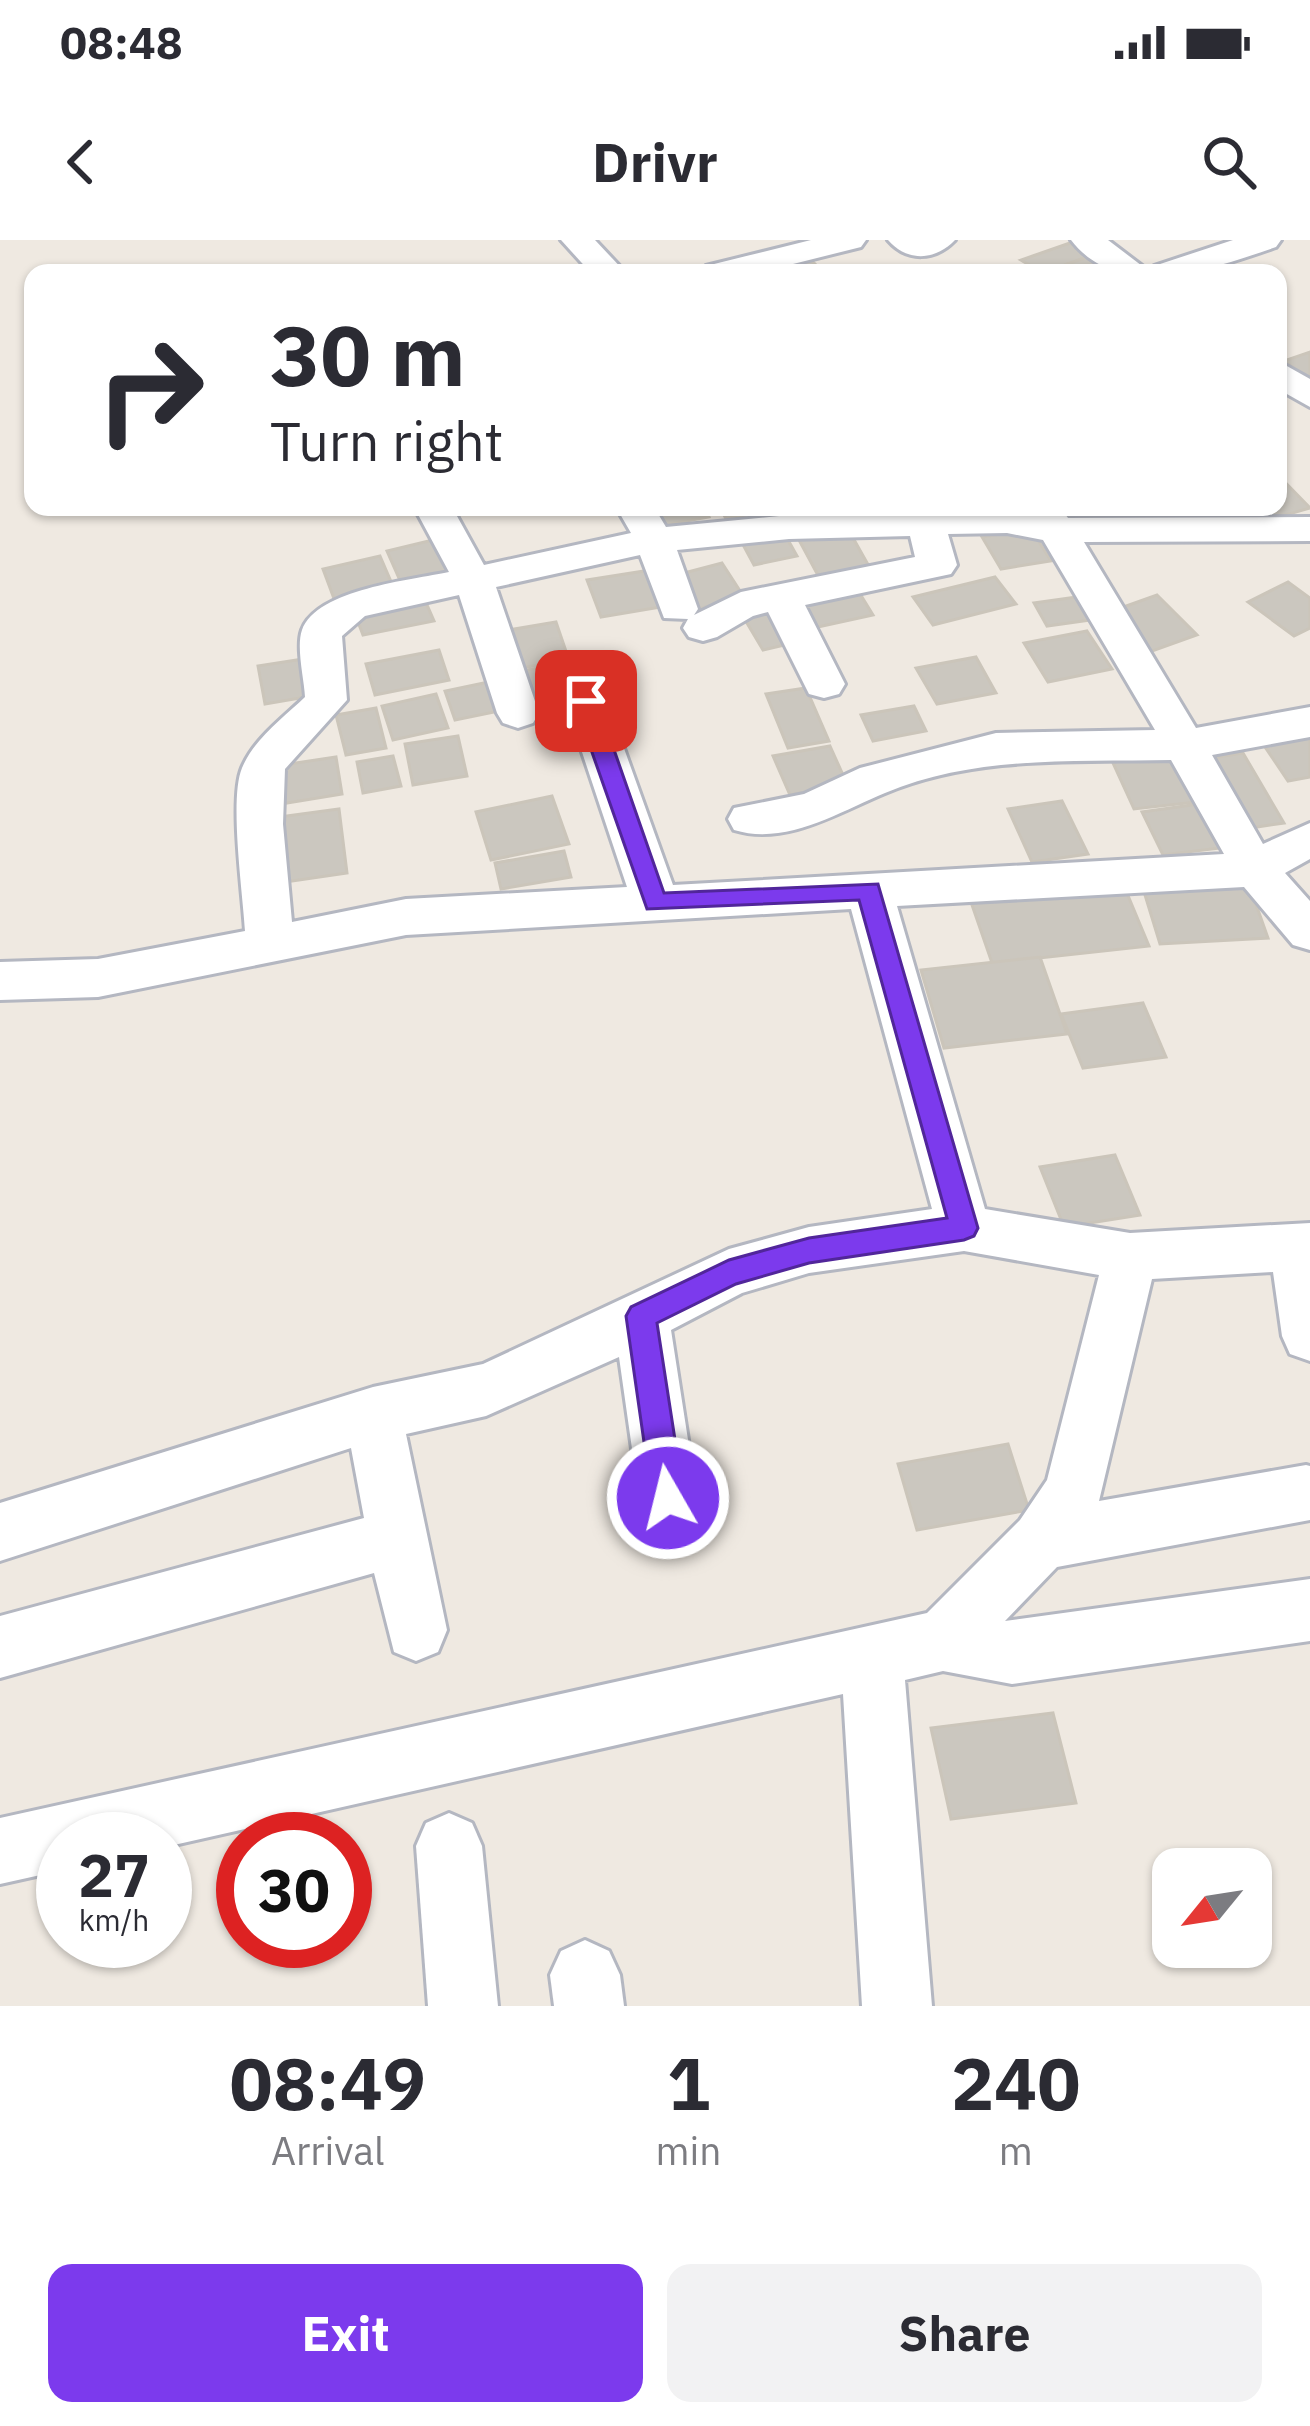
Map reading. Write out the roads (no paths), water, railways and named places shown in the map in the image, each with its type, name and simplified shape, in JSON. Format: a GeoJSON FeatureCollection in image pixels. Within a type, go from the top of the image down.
{"type":"FeatureCollection","features":[{"type":"Feature","properties":{"kind":"street"},"geometry":{"type":"LineString","coordinates":[[577,240],[601,264]]}},
{"type":"Feature","properties":{"kind":"street"},"geometry":{"type":"LineString","coordinates":[[754,264],[850,240]]}},
{"type":"Feature","properties":{"kind":"street"},"geometry":{"type":"LineString","coordinates":[[904,240],[916,248],[938,240]]}},
{"type":"Feature","properties":{"kind":"street"},"geometry":{"type":"LineString","coordinates":[[1087,240],[1122,264]]}},
{"type":"Feature","properties":{"kind":"street"},"geometry":{"type":"LineString","coordinates":[[1193,264],[1265,240]]}},
{"type":"Feature","properties":{"kind":"street"},"geometry":{"type":"LineString","coordinates":[[438,516],[474,582],[518,713]]}},
{"type":"Feature","properties":{"kind":"street"},"geometry":{"type":"LineString","coordinates":[[269,944],[263,820],[257,790],[269,759],[326,700],[321,632],[326,623],[352,606],[474,582],[645,523],[782,517],[926,522],[1048,518],[1182,531],[1310,530]]}},
{"type":"Feature","properties":{"kind":"street"},"geometry":{"type":"LineString","coordinates":[[1048,518],[1095,588],[1255,869],[1310,932]]}},
{"type":"Feature","properties":{"kind":"street"},"geometry":{"type":"LineString","coordinates":[[645,523],[690,618],[938,565],[926,522]]}},
{"type":"Feature","properties":{"kind":"street"},"geometry":{"type":"LineString","coordinates":[[1095,588],[1182,531]]}},
{"type":"Feature","properties":{"kind":"street"},"geometry":{"type":"LineString","coordinates":[[781,597],[824,684]]}},
{"type":"Feature","properties":{"kind":"street"},"geometry":{"type":"LineString","coordinates":[[586,701],[656,903]]}},
{"type":"Feature","properties":{"kind":"street"},"geometry":{"type":"LineString","coordinates":[[750,819],[813,809],[875,779],[996,748],[1186,745],[1310,722]]}},
{"type":"Feature","properties":{"kind":"street"},"geometry":{"type":"LineString","coordinates":[[0,981],[98,978],[406,917],[1255,869],[1310,839]]}},
{"type":"Feature","properties":{"kind":"street"},"geometry":{"type":"LineString","coordinates":[[869,891],[964,1228]]}},
{"type":"Feature","properties":{"kind":"street"},"geometry":{"type":"LineString","coordinates":[[0,1532],[373,1414],[486,1390],[562,1358],[729,1273],[809,1250],[964,1228],[1130,1256],[1304,1247],[1310,1336]]}},
{"type":"Feature","properties":{"kind":"street"},"geometry":{"type":"LineString","coordinates":[[944,1640],[1041,1541],[1074,1492],[1130,1256]]}},
{"type":"Feature","properties":{"kind":"street"},"geometry":{"type":"LineString","coordinates":[[641,1316],[668,1498]]}},
{"type":"Feature","properties":{"kind":"street"},"geometry":{"type":"LineString","coordinates":[[373,1414],[416,1630]]}},
{"type":"Feature","properties":{"kind":"street"},"geometry":{"type":"LineString","coordinates":[[1041,1541],[1309,1493]]}},
{"type":"Feature","properties":{"kind":"street"},"geometry":{"type":"LineString","coordinates":[[0,1647],[398,1538]]}},
{"type":"Feature","properties":{"kind":"street"},"geometry":{"type":"LineString","coordinates":[[0,1851],[944,1640],[1012,1653],[1310,1610]]}},
{"type":"Feature","properties":{"kind":"street"},"geometry":{"type":"LineString","coordinates":[[872,1654],[897,2006]]}},
{"type":"Feature","properties":{"kind":"street"},"geometry":{"type":"LineString","coordinates":[[449,1846],[464,2006]]}}]}
